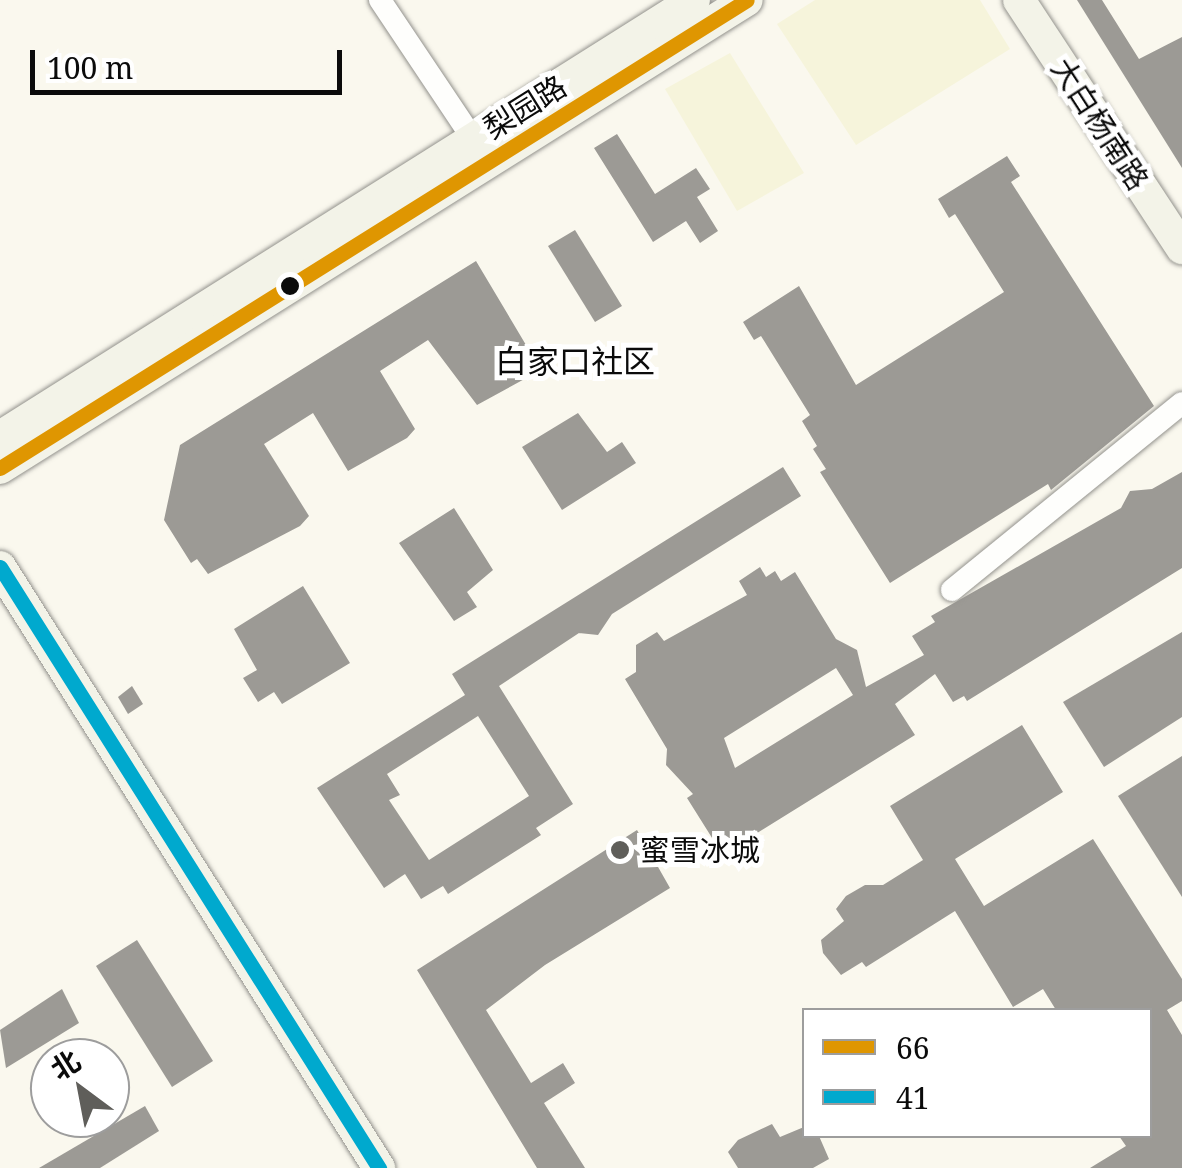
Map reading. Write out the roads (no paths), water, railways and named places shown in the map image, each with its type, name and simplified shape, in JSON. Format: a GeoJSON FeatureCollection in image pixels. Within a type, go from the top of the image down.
{"type":"FeatureCollection","features":[{"type":"Feature","properties":{"kind":"main road","name":"梨园路"},"geometry":{"type":"LineString","coordinates":[[0,437],[694,0]]}},
{"type":"Feature","properties":{"kind":"main road","name":"梨园路"},"geometry":{"type":"LineString","coordinates":[[0,468],[746,0]]}},
{"type":"Feature","properties":{"kind":"main road","name":"大白杨南路"},"geometry":{"type":"LineString","coordinates":[[1019,0],[1182,248]]}},
{"type":"Feature","properties":{"kind":"main road"},"geometry":{"type":"LineString","coordinates":[[0,568],[379,1168]]}},
{"type":"Feature","properties":{"kind":"street"},"geometry":{"type":"LineString","coordinates":[[380,0],[473,140]]}},
{"type":"Feature","properties":{"kind":"street"},"geometry":{"type":"LineString","coordinates":[[952,590],[1182,403]]}},
{"type":"Feature","properties":{"kind":"place","name":"蜜雪冰城"},"geometry":{"type":"Point","coordinates":[620,850]}},
{"type":"Feature","properties":{"kind":"district","name":"白家口社区"},"geometry":{"type":"Point","coordinates":[575,361]}}]}
